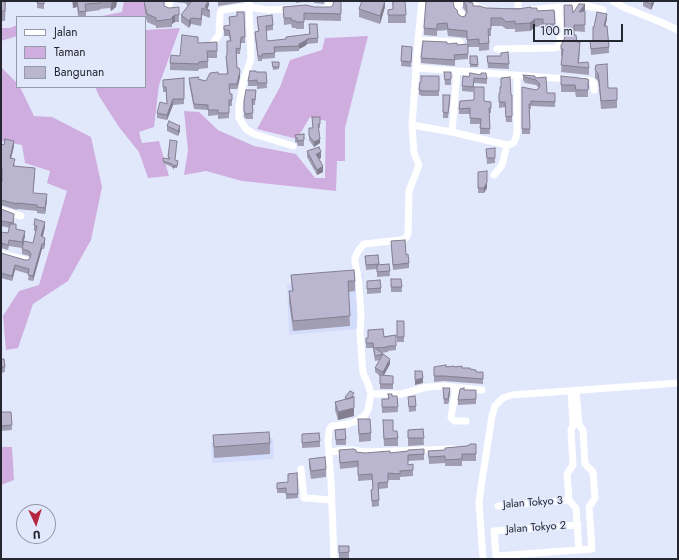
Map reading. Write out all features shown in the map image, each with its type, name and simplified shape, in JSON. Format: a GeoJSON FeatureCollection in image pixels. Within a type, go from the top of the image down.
{"type":"FeatureCollection","features":[{"type":"Feature","properties":{"kind":"street"},"geometry":{"type":"LineString","coordinates":[[169,1],[169,10]]}},
{"type":"Feature","properties":{"kind":"street"},"geometry":{"type":"LineString","coordinates":[[314,9],[328,9],[329,1]]}},
{"type":"Feature","properties":{"kind":"street"},"geometry":{"type":"LineString","coordinates":[[334,559],[328,440],[330,428],[332,426],[357,421],[365,415],[368,410],[371,394],[363,373],[360,333],[361,316],[359,282],[355,258],[358,251],[364,244],[401,240],[406,238],[408,234],[409,191],[419,165],[414,152],[412,125],[422,1]]}},
{"type":"Feature","properties":{"kind":"street"},"geometry":{"type":"LineString","coordinates":[[439,1],[470,4],[486,10],[494,10]]}},
{"type":"Feature","properties":{"kind":"street"},"geometry":{"type":"LineString","coordinates":[[613,1],[623,7],[663,22],[678,30]]}},
{"type":"Feature","properties":{"kind":"street"},"geometry":{"type":"LineString","coordinates":[[457,3],[458,12],[462,14],[462,19]]}},
{"type":"Feature","properties":{"kind":"street"},"geometry":{"type":"LineString","coordinates":[[510,10],[518,6],[559,7],[584,3],[603,10]]}},
{"type":"Feature","properties":{"kind":"street"},"geometry":{"type":"LineString","coordinates":[[213,43],[219,35],[220,14],[223,10],[249,4],[255,8],[274,11],[300,8]]}},
{"type":"Feature","properties":{"kind":"street"},"geometry":{"type":"LineString","coordinates":[[249,4],[251,58],[244,79],[239,106],[239,118],[246,129],[254,134],[293,146]]}},
{"type":"Feature","properties":{"kind":"street"},"geometry":{"type":"LineString","coordinates":[[497,49],[558,47],[560,43],[559,7]]}},
{"type":"Feature","properties":{"kind":"street"},"geometry":{"type":"LineString","coordinates":[[418,40],[460,42]]}},
{"type":"Feature","properties":{"kind":"street"},"geometry":{"type":"LineString","coordinates":[[417,68],[517,78],[558,78],[592,81],[594,83],[594,90]]}},
{"type":"Feature","properties":{"kind":"street"},"geometry":{"type":"LineString","coordinates":[[452,132],[457,71]]}},
{"type":"Feature","properties":{"kind":"street"},"geometry":{"type":"LineString","coordinates":[[412,125],[452,132],[507,145],[511,144],[514,142],[517,132],[517,78]]}},
{"type":"Feature","properties":{"kind":"street"},"geometry":{"type":"LineString","coordinates":[[517,78],[521,86],[524,88]]}},
{"type":"Feature","properties":{"kind":"street"},"geometry":{"type":"LineString","coordinates":[[494,175],[502,165],[507,145]]}},
{"type":"Feature","properties":{"kind":"street"},"geometry":{"type":"LineString","coordinates":[[1,210],[21,216]]}},
{"type":"Feature","properties":{"kind":"street"},"geometry":{"type":"LineString","coordinates":[[1,253],[26,260]]}},
{"type":"Feature","properties":{"kind":"street"},"geometry":{"type":"LineString","coordinates":[[483,559],[480,503],[481,487],[492,416],[495,406],[503,398],[512,395],[678,384]]}},
{"type":"Feature","properties":{"kind":"street"},"geometry":{"type":"LineString","coordinates":[[371,394],[401,394],[427,387],[444,386],[482,390]]}},
{"type":"Feature","properties":{"kind":"street"},"geometry":{"type":"LineString","coordinates":[[456,388],[451,417],[452,420],[455,421],[466,421]]}},
{"type":"Feature","properties":{"kind":"street"},"geometry":{"type":"LineString","coordinates":[[573,391],[576,425],[582,430],[586,464],[593,472],[595,498],[589,507],[592,550],[580,550],[576,508],[569,500],[567,474],[573,465],[571,430],[576,425]]}},
{"type":"Feature","properties":{"kind":"street"},"geometry":{"type":"LineString","coordinates":[[329,452],[345,450],[364,452],[460,449]]}},
{"type":"Feature","properties":{"kind":"street"},"geometry":{"type":"LineString","coordinates":[[573,465],[586,464]]}},
{"type":"Feature","properties":{"kind":"street"},"geometry":{"type":"LineString","coordinates":[[301,469],[304,498],[332,500]]}},
{"type":"Feature","properties":{"kind":"street","name":"Jalan Tokyo 3"},"geometry":{"type":"LineString","coordinates":[[498,506],[569,500]]}},
{"type":"Feature","properties":{"kind":"street"},"geometry":{"type":"LineString","coordinates":[[576,508],[589,507]]}},
{"type":"Feature","properties":{"kind":"street","name":"Jalan Tokyo 2"},"geometry":{"type":"LineString","coordinates":[[578,525],[494,531],[496,556],[580,550]]}},
{"type":"Feature","properties":{"kind":"shaded area"},"geometry":{"type":"Polygon","coordinates":[[[363,274],[364,292],[359,329],[289,335],[287,285],[363,274]]]}},
{"type":"Feature","properties":{"kind":"shaded area"},"geometry":{"type":"Polygon","coordinates":[[[273,438],[274,459],[212,463],[211,442],[273,438]]]}},
{"type":"Feature","properties":{"kind":"green space"},"geometry":{"type":"Polygon","coordinates":[[[124,1],[145,1],[145,16],[102,16],[122,12],[124,1]]]}},
{"type":"Feature","properties":{"kind":"green space"},"geometry":{"type":"Polygon","coordinates":[[[16,25],[16,36],[1,41],[1,28],[10,28],[16,25]]]}},
{"type":"Feature","properties":{"kind":"green space"},"geometry":{"type":"Polygon","coordinates":[[[180,28],[159,85],[154,127],[139,132],[142,143],[159,141],[169,176],[148,178],[139,152],[119,127],[95,88],[146,88],[146,30],[180,28]]]}},
{"type":"Feature","properties":{"kind":"green space"},"geometry":{"type":"Polygon","coordinates":[[[368,36],[345,128],[345,161],[337,161],[336,191],[242,181],[206,171],[184,175],[188,150],[184,111],[199,112],[218,130],[254,146],[296,154],[315,178],[325,178],[326,121],[310,117],[297,139],[257,129],[280,87],[290,60],[322,50],[325,38],[368,36]]]}},
{"type":"Feature","properties":{"kind":"green space"},"geometry":{"type":"Polygon","coordinates":[[[1,54],[2,68],[16,82],[16,88],[20,88],[34,116],[52,117],[91,137],[102,187],[91,240],[68,281],[33,304],[18,348],[6,350],[3,316],[19,291],[39,285],[67,191],[47,183],[50,171],[25,163],[22,145],[1,141],[1,54]]]}},
{"type":"Feature","properties":{"kind":"green space"},"geometry":{"type":"Polygon","coordinates":[[[1,447],[12,447],[14,480],[1,485],[1,447]]]}},
{"type":"Feature","properties":{"kind":"building"},"geometry":{"type":"Polygon","coordinates":[[[1,1],[5,1],[5,11],[1,11],[1,1]]]}},
{"type":"Feature","properties":{"kind":"building"},"geometry":{"type":"Polygon","coordinates":[[[37,1],[44,1],[44,4],[37,3],[37,1]]]}},
{"type":"Feature","properties":{"kind":"building"},"geometry":{"type":"Polygon","coordinates":[[[77,1],[100,1],[100,3],[85,4],[86,11],[79,12],[77,1]]]}},
{"type":"Feature","properties":{"kind":"building"},"geometry":{"type":"Polygon","coordinates":[[[144,1],[164,1],[164,6],[169,8],[179,7],[179,15],[175,15],[172,19],[156,21],[156,18],[147,14],[144,1]]]}},
{"type":"Feature","properties":{"kind":"building"},"geometry":{"type":"Polygon","coordinates":[[[190,1],[208,1],[205,7],[210,11],[202,8],[201,19],[191,18],[189,21],[181,15],[191,2],[190,1]]]}},
{"type":"Feature","properties":{"kind":"building"},"geometry":{"type":"Polygon","coordinates":[[[334,1],[341,1],[341,14],[304,13],[304,22],[296,22],[292,21],[291,18],[284,18],[283,7],[306,5],[314,7],[331,7],[334,1]]]}},
{"type":"Feature","properties":{"kind":"building"},"geometry":{"type":"Polygon","coordinates":[[[362,1],[385,1],[380,16],[359,9],[362,1]]]}},
{"type":"Feature","properties":{"kind":"building"},"geometry":{"type":"Polygon","coordinates":[[[393,1],[405,1],[406,15],[388,15],[388,10],[393,9],[393,1]]]}},
{"type":"Feature","properties":{"kind":"building"},"geometry":{"type":"Polygon","coordinates":[[[426,1],[453,1],[454,7],[458,14],[462,17],[465,16],[467,12],[466,4],[463,1],[473,3],[473,6],[486,8],[518,9],[531,7],[537,8],[537,11],[554,10],[555,24],[543,24],[543,19],[535,19],[530,23],[515,24],[515,21],[506,22],[502,18],[491,18],[491,29],[488,29],[489,43],[479,44],[479,39],[467,40],[467,31],[448,29],[447,23],[437,24],[437,29],[424,28],[426,1]]]}},
{"type":"Feature","properties":{"kind":"building"},"geometry":{"type":"Polygon","coordinates":[[[643,1],[653,1],[651,4],[643,1]]]}},
{"type":"Feature","properties":{"kind":"building"},"geometry":{"type":"Polygon","coordinates":[[[579,4],[585,4],[579,12],[585,11],[585,25],[574,25],[574,35],[576,35],[577,42],[580,42],[578,63],[588,62],[589,68],[561,65],[563,49],[561,49],[561,45],[565,37],[564,5],[572,5],[573,13],[579,4]]]}},
{"type":"Feature","properties":{"kind":"building"},"geometry":{"type":"Polygon","coordinates":[[[237,12],[244,12],[245,37],[241,37],[240,49],[236,48],[237,68],[239,68],[240,71],[237,84],[229,84],[232,100],[229,100],[229,113],[218,113],[218,110],[208,110],[208,105],[194,104],[189,78],[199,77],[198,79],[206,81],[210,73],[218,72],[218,74],[228,74],[226,56],[227,41],[231,41],[229,30],[224,30],[224,26],[230,25],[229,17],[237,16],[237,12]]]}},
{"type":"Feature","properties":{"kind":"building"},"geometry":{"type":"Polygon","coordinates":[[[597,12],[607,14],[604,26],[607,26],[609,47],[591,49],[590,41],[593,41],[593,27],[597,12]]]}},
{"type":"Feature","properties":{"kind":"building"},"geometry":{"type":"Polygon","coordinates":[[[272,15],[273,25],[266,26],[267,41],[310,34],[309,24],[317,24],[318,38],[307,39],[299,44],[299,46],[274,47],[275,53],[262,54],[262,56],[258,56],[255,32],[259,31],[257,17],[272,15]]]}},
{"type":"Feature","properties":{"kind":"building"},"geometry":{"type":"Polygon","coordinates":[[[182,35],[198,37],[198,43],[217,42],[217,51],[207,51],[208,61],[199,62],[198,64],[170,63],[171,55],[180,56],[182,35]]]}},
{"type":"Feature","properties":{"kind":"building"},"geometry":{"type":"Polygon","coordinates":[[[423,41],[447,42],[447,44],[457,43],[457,45],[468,44],[468,54],[454,55],[455,60],[421,58],[423,41]]]}},
{"type":"Feature","properties":{"kind":"building"},"geometry":{"type":"Polygon","coordinates":[[[402,46],[412,47],[411,62],[401,61],[402,46]]]}},
{"type":"Feature","properties":{"kind":"building"},"geometry":{"type":"Polygon","coordinates":[[[508,52],[509,64],[488,63],[487,56],[501,56],[501,53],[508,52]]]}},
{"type":"Feature","properties":{"kind":"building"},"geometry":{"type":"Polygon","coordinates":[[[470,56],[477,56],[478,65],[470,64],[470,56]]]}},
{"type":"Feature","properties":{"kind":"building"},"geometry":{"type":"Polygon","coordinates":[[[272,62],[279,62],[279,67],[273,67],[272,62]]]}},
{"type":"Feature","properties":{"kind":"building"},"geometry":{"type":"Polygon","coordinates":[[[607,64],[608,88],[617,88],[617,100],[601,101],[598,73],[595,70],[596,65],[607,64]]]}},
{"type":"Feature","properties":{"kind":"building"},"geometry":{"type":"Polygon","coordinates":[[[250,71],[266,72],[267,83],[257,83],[257,80],[248,81],[250,71]]]}},
{"type":"Feature","properties":{"kind":"building"},"geometry":{"type":"Polygon","coordinates":[[[444,72],[451,72],[451,79],[445,80],[444,72]]]}},
{"type":"Feature","properties":{"kind":"building"},"geometry":{"type":"Polygon","coordinates":[[[470,73],[481,75],[481,73],[486,73],[487,79],[474,78],[473,87],[462,86],[463,76],[469,77],[470,73]]]}},
{"type":"Feature","properties":{"kind":"building"},"geometry":{"type":"Polygon","coordinates":[[[523,75],[535,76],[535,78],[546,77],[547,93],[555,93],[555,102],[531,101],[531,104],[529,104],[530,129],[522,129],[522,87],[536,90],[539,88],[540,84],[536,80],[523,75]]]}},
{"type":"Feature","properties":{"kind":"building"},"geometry":{"type":"Polygon","coordinates":[[[421,76],[439,76],[439,91],[419,90],[421,76]]]}},
{"type":"Feature","properties":{"kind":"building"},"geometry":{"type":"Polygon","coordinates":[[[561,76],[588,79],[588,90],[576,90],[575,85],[561,85],[561,76]]]}},
{"type":"Feature","properties":{"kind":"building"},"geometry":{"type":"Polygon","coordinates":[[[510,77],[512,116],[506,117],[505,102],[499,102],[499,93],[501,78],[510,77]]]}},
{"type":"Feature","properties":{"kind":"building"},"geometry":{"type":"Polygon","coordinates":[[[184,78],[184,99],[173,99],[167,115],[157,113],[160,102],[167,104],[166,87],[163,87],[163,80],[184,78]]]}},
{"type":"Feature","properties":{"kind":"building"},"geometry":{"type":"Polygon","coordinates":[[[474,87],[484,87],[484,101],[491,102],[491,108],[489,108],[490,129],[480,128],[481,119],[470,118],[470,108],[459,109],[460,101],[474,100],[474,87]]]}},
{"type":"Feature","properties":{"kind":"building"},"geometry":{"type":"Polygon","coordinates":[[[246,90],[256,90],[255,100],[252,99],[253,113],[246,114],[244,111],[246,90]]]}},
{"type":"Feature","properties":{"kind":"building"},"geometry":{"type":"Polygon","coordinates":[[[443,95],[450,95],[448,113],[443,112],[443,95]]]}},
{"type":"Feature","properties":{"kind":"building"},"geometry":{"type":"Polygon","coordinates":[[[312,117],[320,117],[320,124],[318,124],[320,139],[314,142],[309,136],[309,128],[313,128],[312,117]]]}},
{"type":"Feature","properties":{"kind":"building"},"geometry":{"type":"Polygon","coordinates":[[[169,121],[180,126],[178,131],[167,126],[169,121]]]}},
{"type":"Feature","properties":{"kind":"building"},"geometry":{"type":"Polygon","coordinates":[[[304,134],[304,140],[298,141],[295,136],[295,135],[304,134]]]}},
{"type":"Feature","properties":{"kind":"building"},"geometry":{"type":"Polygon","coordinates":[[[5,139],[14,141],[10,158],[15,159],[13,166],[35,168],[33,193],[47,194],[45,208],[37,207],[37,205],[17,204],[1,200],[1,144],[4,145],[5,139]]]}},
{"type":"Feature","properties":{"kind":"building"},"geometry":{"type":"Polygon","coordinates":[[[170,140],[177,141],[175,160],[178,161],[177,166],[174,165],[174,168],[172,164],[163,161],[163,158],[170,159],[168,157],[170,140]]]}},
{"type":"Feature","properties":{"kind":"building"},"geometry":{"type":"Polygon","coordinates":[[[319,147],[321,152],[316,154],[323,166],[317,170],[307,151],[319,147]]]}},
{"type":"Feature","properties":{"kind":"building"},"geometry":{"type":"Polygon","coordinates":[[[495,148],[495,158],[487,158],[486,149],[495,148]]]}},
{"type":"Feature","properties":{"kind":"building"},"geometry":{"type":"Polygon","coordinates":[[[487,171],[487,182],[484,188],[478,188],[478,172],[487,171]]]}},
{"type":"Feature","properties":{"kind":"building"},"geometry":{"type":"Polygon","coordinates":[[[1,209],[14,214],[13,223],[1,221],[1,209]]]}},
{"type":"Feature","properties":{"kind":"building"},"geometry":{"type":"Polygon","coordinates":[[[35,219],[45,222],[41,236],[45,238],[33,276],[28,275],[29,269],[15,265],[12,276],[1,273],[1,253],[25,260],[30,258],[31,254],[29,251],[22,249],[24,241],[33,243],[37,226],[34,225],[35,219]]]}},
{"type":"Feature","properties":{"kind":"building"},"geometry":{"type":"Polygon","coordinates":[[[10,224],[16,224],[16,229],[25,231],[22,242],[9,240],[8,245],[1,243],[1,232],[8,233],[10,224]]]}},
{"type":"Feature","properties":{"kind":"building"},"geometry":{"type":"Polygon","coordinates":[[[405,240],[406,255],[408,254],[409,263],[393,265],[391,241],[405,240]]]}},
{"type":"Feature","properties":{"kind":"building"},"geometry":{"type":"Polygon","coordinates":[[[378,255],[379,264],[366,265],[365,256],[378,255]]]}},
{"type":"Feature","properties":{"kind":"building"},"geometry":{"type":"Polygon","coordinates":[[[389,264],[390,271],[377,272],[377,265],[389,264]]]}},
{"type":"Feature","properties":{"kind":"building"},"geometry":{"type":"Polygon","coordinates":[[[354,270],[355,281],[348,281],[350,316],[293,321],[289,291],[293,291],[291,275],[354,270]]]}},
{"type":"Feature","properties":{"kind":"building"},"geometry":{"type":"Polygon","coordinates":[[[391,279],[401,279],[402,287],[391,287],[391,279]]]}},
{"type":"Feature","properties":{"kind":"building"},"geometry":{"type":"Polygon","coordinates":[[[380,280],[381,288],[367,289],[367,281],[380,280]]]}},
{"type":"Feature","properties":{"kind":"building"},"geometry":{"type":"Polygon","coordinates":[[[397,321],[404,321],[404,337],[397,337],[397,321]]]}},
{"type":"Feature","properties":{"kind":"building"},"geometry":{"type":"Polygon","coordinates":[[[383,329],[384,337],[396,335],[396,346],[375,348],[390,359],[383,372],[375,368],[383,354],[375,356],[373,343],[366,343],[366,338],[368,338],[368,330],[383,329]]]}},
{"type":"Feature","properties":{"kind":"building"},"geometry":{"type":"Polygon","coordinates":[[[1,359],[4,359],[5,367],[1,367],[1,359]]]}},
{"type":"Feature","properties":{"kind":"building"},"geometry":{"type":"Polygon","coordinates":[[[446,365],[446,367],[462,366],[462,368],[476,370],[476,372],[483,372],[483,379],[434,376],[434,367],[446,365]]]}},
{"type":"Feature","properties":{"kind":"building"},"geometry":{"type":"Polygon","coordinates":[[[415,371],[422,371],[423,378],[415,380],[415,371]]]}},
{"type":"Feature","properties":{"kind":"building"},"geometry":{"type":"Polygon","coordinates":[[[380,375],[393,376],[393,384],[380,384],[380,375]]]}},
{"type":"Feature","properties":{"kind":"building"},"geometry":{"type":"Polygon","coordinates":[[[443,388],[450,388],[448,399],[444,399],[443,388]]]}},
{"type":"Feature","properties":{"kind":"building"},"geometry":{"type":"Polygon","coordinates":[[[464,388],[464,390],[476,390],[476,399],[458,400],[460,389],[464,388]]]}},
{"type":"Feature","properties":{"kind":"building"},"geometry":{"type":"Polygon","coordinates":[[[350,391],[354,393],[351,398],[348,399],[345,397],[350,391]]]}},
{"type":"Feature","properties":{"kind":"building"},"geometry":{"type":"Polygon","coordinates":[[[388,394],[397,396],[398,407],[382,407],[382,399],[389,399],[388,394]]]}},
{"type":"Feature","properties":{"kind":"building"},"geometry":{"type":"Polygon","coordinates":[[[415,396],[416,406],[409,407],[408,397],[415,396]]]}},
{"type":"Feature","properties":{"kind":"building"},"geometry":{"type":"Polygon","coordinates":[[[354,397],[354,408],[338,412],[335,402],[354,397]]]}},
{"type":"Feature","properties":{"kind":"building"},"geometry":{"type":"Polygon","coordinates":[[[1,412],[11,412],[12,425],[1,426],[1,412]]]}},
{"type":"Feature","properties":{"kind":"building"},"geometry":{"type":"Polygon","coordinates":[[[358,419],[370,419],[371,433],[359,434],[358,419]]]}},
{"type":"Feature","properties":{"kind":"building"},"geometry":{"type":"Polygon","coordinates":[[[383,420],[393,420],[393,431],[397,431],[398,438],[384,439],[383,420]]]}},
{"type":"Feature","properties":{"kind":"building"},"geometry":{"type":"Polygon","coordinates":[[[345,429],[346,439],[336,440],[335,430],[345,429]]]}},
{"type":"Feature","properties":{"kind":"building"},"geometry":{"type":"Polygon","coordinates":[[[423,429],[424,438],[408,438],[408,430],[423,429]]]}},
{"type":"Feature","properties":{"kind":"building"},"geometry":{"type":"Polygon","coordinates":[[[269,432],[270,443],[214,447],[213,435],[269,432]]]}},
{"type":"Feature","properties":{"kind":"building"},"geometry":{"type":"Polygon","coordinates":[[[319,433],[320,441],[302,443],[302,434],[319,433]]]}},
{"type":"Feature","properties":{"kind":"building"},"geometry":{"type":"Polygon","coordinates":[[[476,444],[476,454],[462,454],[462,459],[445,460],[445,456],[429,457],[428,451],[445,450],[445,448],[467,446],[476,444]]]}},
{"type":"Feature","properties":{"kind":"building"},"geometry":{"type":"Polygon","coordinates":[[[424,449],[424,454],[408,455],[408,465],[413,464],[413,470],[400,471],[400,474],[388,473],[388,482],[378,483],[379,500],[372,501],[372,474],[358,475],[358,461],[340,463],[339,450],[356,450],[356,452],[365,453],[390,451],[390,453],[424,449]]]}},
{"type":"Feature","properties":{"kind":"building"},"geometry":{"type":"Polygon","coordinates":[[[325,457],[326,469],[311,471],[309,459],[325,457]]]}},
{"type":"Feature","properties":{"kind":"building"},"geometry":{"type":"Polygon","coordinates":[[[297,473],[298,494],[286,494],[286,488],[277,489],[277,483],[288,482],[288,474],[297,473]]]}},
{"type":"Feature","properties":{"kind":"building"},"geometry":{"type":"Polygon","coordinates":[[[339,546],[349,546],[349,552],[339,553],[339,546]]]}}]}
